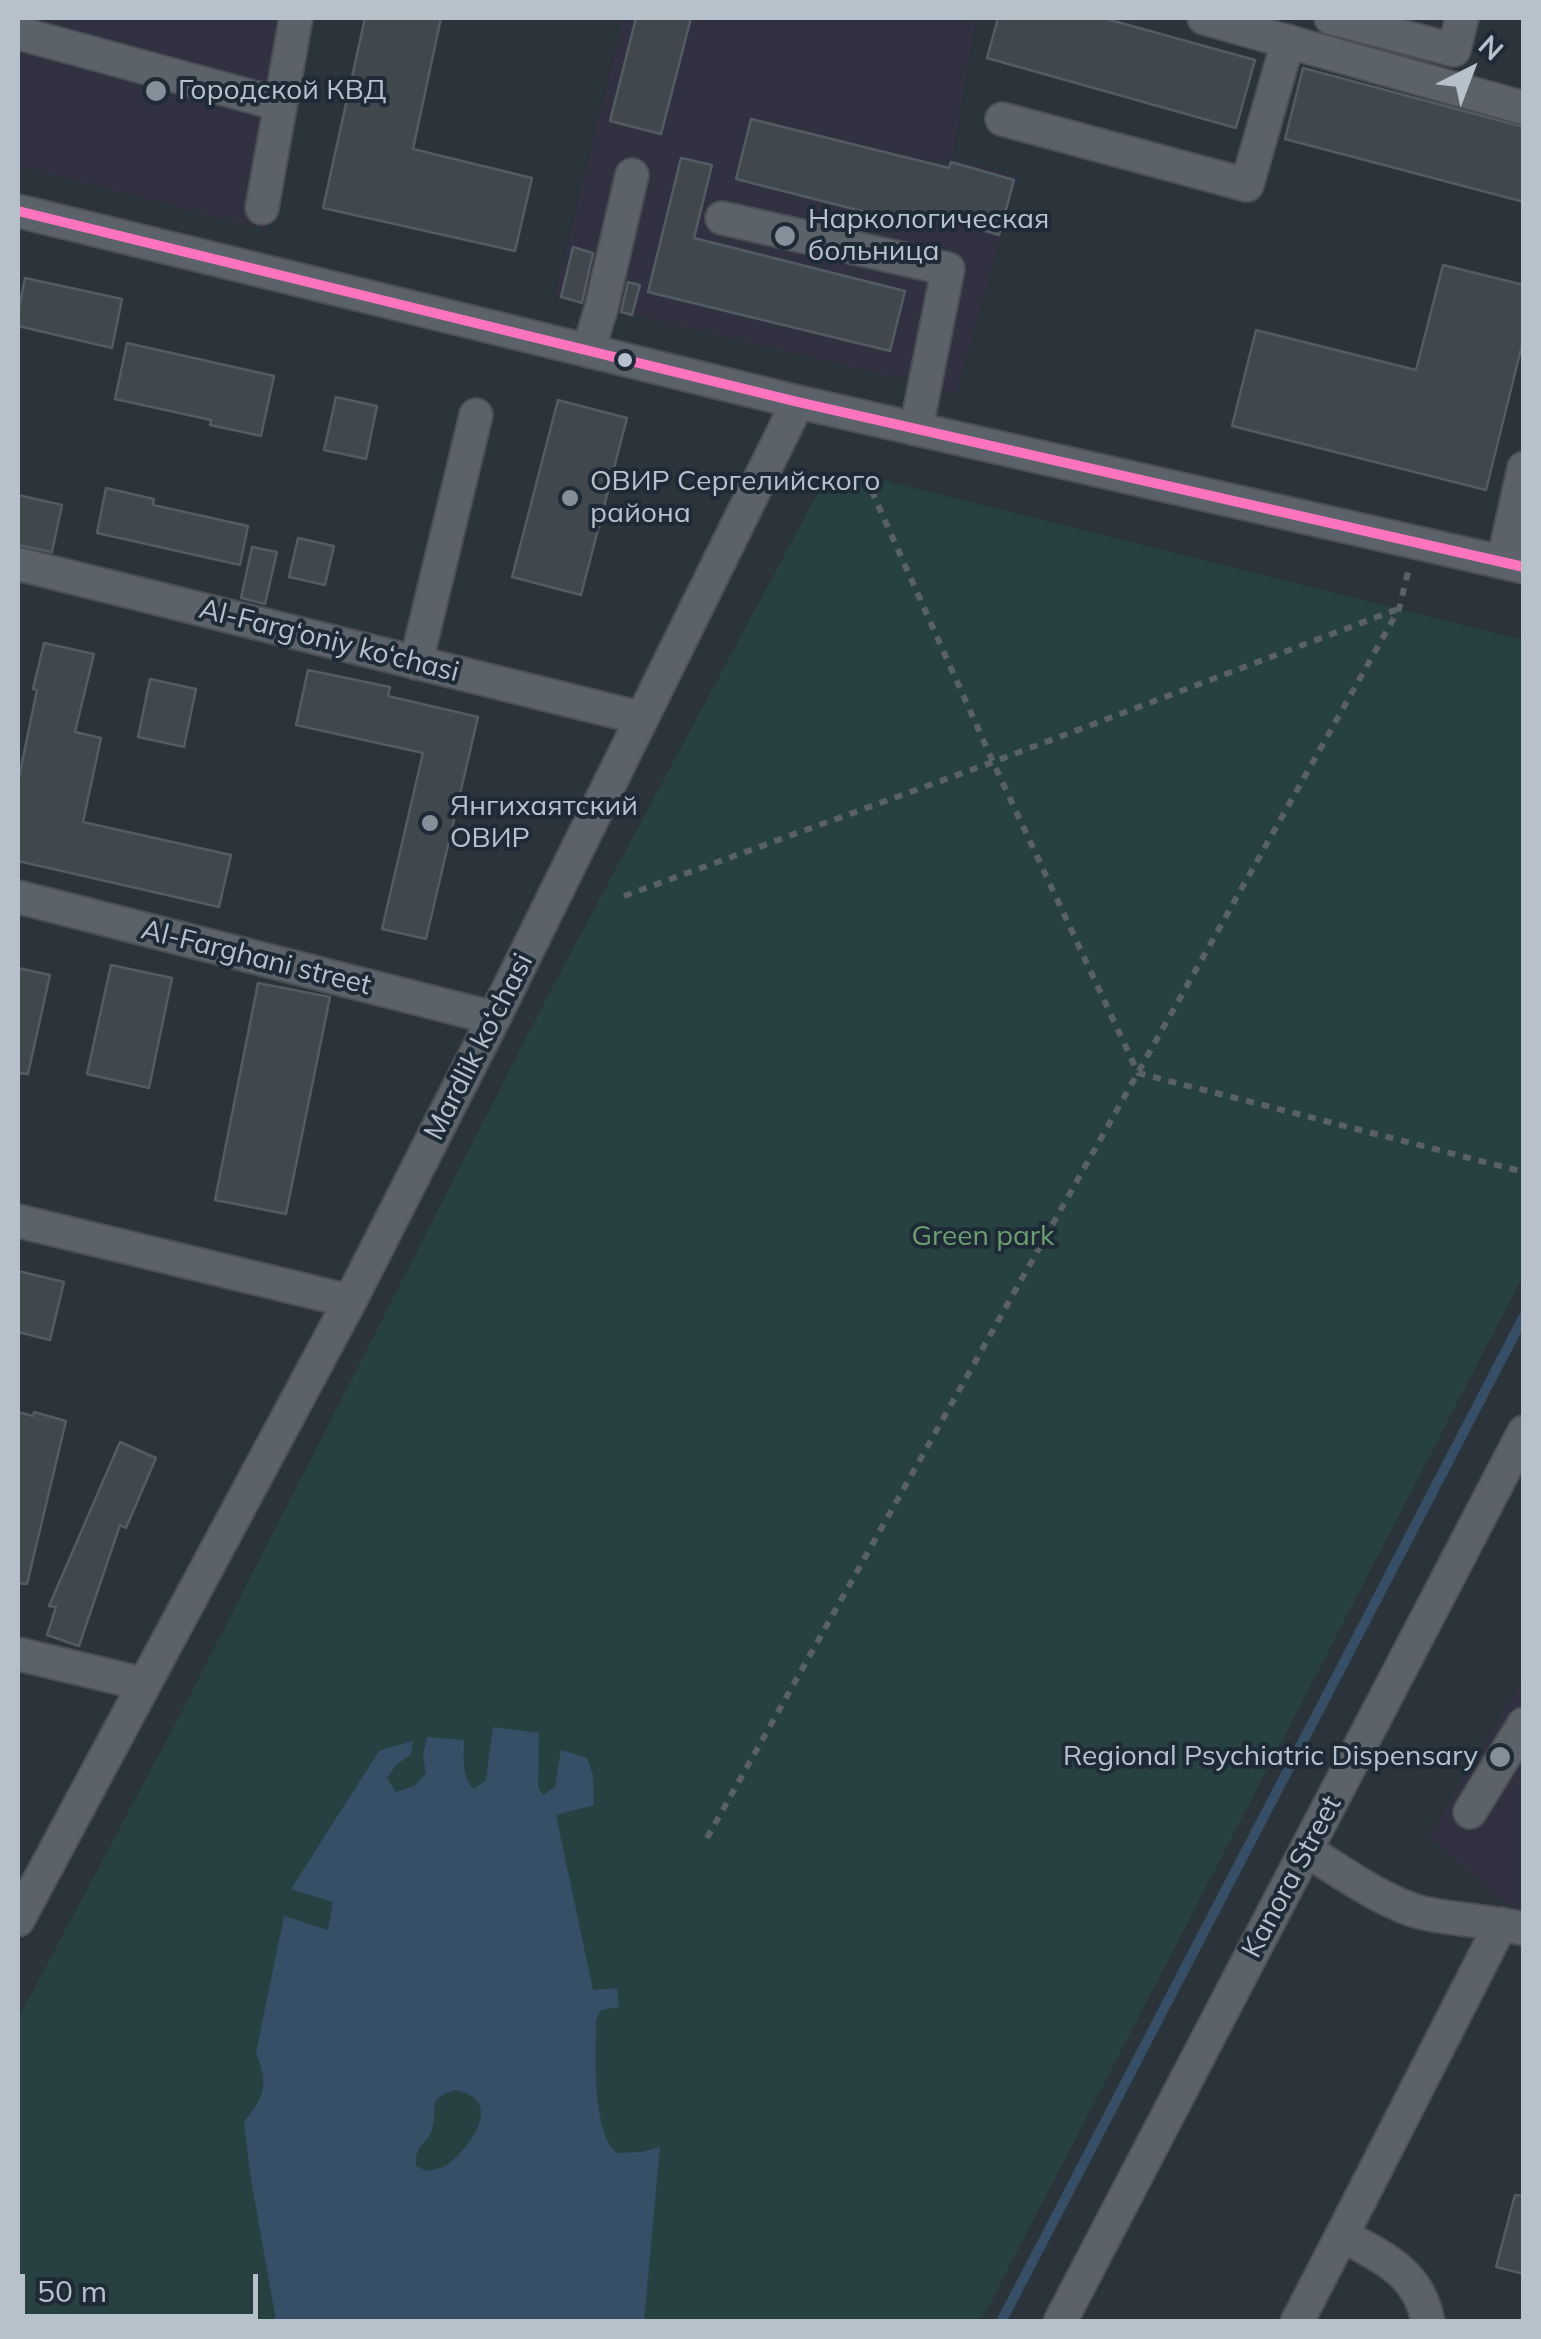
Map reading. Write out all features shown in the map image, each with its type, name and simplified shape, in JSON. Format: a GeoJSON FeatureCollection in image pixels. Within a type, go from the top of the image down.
{"type":"FeatureCollection","features":[{"type":"Feature","properties":{"kind":"street"},"geometry":{"type":"LineString","coordinates":[[262,208],[296,18]]}},
{"type":"Feature","properties":{"kind":"street"},"geometry":{"type":"LineString","coordinates":[[1204,18],[1306,35],[1524,108]]}},
{"type":"Feature","properties":{"kind":"street"},"geometry":{"type":"LineString","coordinates":[[1331,18],[1454,50],[1462,18]]}},
{"type":"Feature","properties":{"kind":"street"},"geometry":{"type":"LineString","coordinates":[[18,34],[279,104]]}},
{"type":"Feature","properties":{"kind":"street"},"geometry":{"type":"LineString","coordinates":[[1002,119],[1246,185],[1306,35]]}},
{"type":"Feature","properties":{"kind":"street"},"geometry":{"type":"LineString","coordinates":[[588,351],[632,175]]}},
{"type":"Feature","properties":{"kind":"street"},"geometry":{"type":"LineString","coordinates":[[18,211],[798,402],[1513,565],[1524,468]]}},
{"type":"Feature","properties":{"kind":"street"},"geometry":{"type":"LineString","coordinates":[[722,218],[948,268],[916,428]]}},
{"type":"Feature","properties":{"kind":"street","name":"Mardlik ko‘chasi"},"geometry":{"type":"LineString","coordinates":[[18,1920],[350,1302],[798,402]]}},
{"type":"Feature","properties":{"kind":"street"},"geometry":{"type":"LineString","coordinates":[[416,662],[476,415]]}},
{"type":"Feature","properties":{"kind":"street","name":"Al-Farg‘oniy ko‘chasi"},"geometry":{"type":"LineString","coordinates":[[18,564],[641,718]]}},
{"type":"Feature","properties":{"kind":"street","name":"Al-Farghani street"},"geometry":{"type":"LineString","coordinates":[[18,897],[494,1018]]}},
{"type":"Feature","properties":{"kind":"street"},"geometry":{"type":"LineString","coordinates":[[18,1221],[350,1302]]}},
{"type":"Feature","properties":{"kind":"street","name":"Kanora Street"},"geometry":{"type":"LineString","coordinates":[[1060,2322],[1524,1432]]}},
{"type":"Feature","properties":{"kind":"street"},"geometry":{"type":"LineString","coordinates":[[18,1654],[144,1684]]}},
{"type":"Feature","properties":{"kind":"street"},"geometry":{"type":"LineString","coordinates":[[1470,1812],[1524,1724]]}},
{"type":"Feature","properties":{"kind":"street"},"geometry":{"type":"LineString","coordinates":[[1297,2322],[1512,1926],[1420,1912],[1374,1891],[1306,1850]]}},
{"type":"Feature","properties":{"kind":"street"},"geometry":{"type":"LineString","coordinates":[[1342,2235],[1403,2272],[1420,2293],[1428,2322]]}},
{"type":"Feature","properties":{"kind":"path"},"geometry":{"type":"LineString","coordinates":[[865,476],[1138,1073]]}},
{"type":"Feature","properties":{"kind":"path"},"geometry":{"type":"LineString","coordinates":[[624,896],[1399,609],[706,1838]]}},
{"type":"Feature","properties":{"kind":"path"},"geometry":{"type":"LineString","coordinates":[[1138,1073],[1524,1172]]}},
{"type":"Feature","properties":{"kind":"shaded area","name":"Городской КВД"},"geometry":{"type":"Polygon","coordinates":[[[18,18],[309,18],[268,231],[18,165],[18,18]]]}},
{"type":"Feature","properties":{"kind":"shaded area","name":"Наркологическая больница"},"geometry":{"type":"Polygon","coordinates":[[[623,18],[952,18],[975,23],[953,157],[1018,177],[956,394],[554,296],[623,18]]]}},
{"type":"Feature","properties":{"kind":"shaded area","name":"Regional Psychiatric Dispensary"},"geometry":{"type":"Polygon","coordinates":[[[1523,1678],[1523,1910],[1509,1907],[1429,1836],[1523,1678]]]}},
{"type":"Feature","properties":{"kind":"shaded area"},"geometry":{"type":"Polygon","coordinates":[[[493,1727],[539,1733],[538,1787],[543,1795],[555,1787],[561,1750],[587,1758],[593,1775],[594,1805],[556,1815],[593,1990],[617,1988],[619,2007],[601,2010],[596,2020],[597,2091],[603,2128],[617,2153],[660,2147],[644,2321],[276,2321],[244,2122],[263,2090],[256,2053],[284,1916],[328,1930],[333,1902],[291,1889],[379,1751],[413,1741],[411,1754],[387,1778],[396,1792],[414,1786],[426,1773],[423,1755],[427,1737],[464,1740],[467,1779],[474,1789],[486,1780],[493,1727]],[[455,2090],[439,2097],[430,2134],[417,2152],[416,2166],[427,2171],[445,2166],[467,2144],[481,2112],[470,2095],[455,2090]]]}},
{"type":"Feature","properties":{"kind":"green space","name":"Green park"},"geometry":{"type":"Polygon","coordinates":[[[865,476],[1523,640],[1523,1276],[981,2321],[18,2322],[18,2019],[180,1715],[546,999],[822,485],[865,476]]]}},
{"type":"Feature","properties":{"kind":"building"},"geometry":{"type":"Polygon","coordinates":[[[365,18],[441,18],[413,149],[532,178],[515,251],[323,208],[365,18]]]}},
{"type":"Feature","properties":{"kind":"building"},"geometry":{"type":"Polygon","coordinates":[[[636,18],[691,18],[661,134],[610,121],[636,18]]]}},
{"type":"Feature","properties":{"kind":"building"},"geometry":{"type":"Polygon","coordinates":[[[998,18],[1103,18],[1255,60],[1236,128],[987,58],[998,18]]]}},
{"type":"Feature","properties":{"kind":"building"},"geometry":{"type":"Polygon","coordinates":[[[1303,68],[1524,127],[1524,202],[1285,139],[1303,68]]]}},
{"type":"Feature","properties":{"kind":"building"},"geometry":{"type":"Polygon","coordinates":[[[751,119],[949,168],[951,162],[1014,180],[999,235],[919,212],[916,225],[736,179],[751,119]]]}},
{"type":"Feature","properties":{"kind":"building"},"geometry":{"type":"Polygon","coordinates":[[[681,158],[712,165],[694,238],[905,291],[890,351],[648,292],[681,158]]]}},
{"type":"Feature","properties":{"kind":"building"},"geometry":{"type":"Polygon","coordinates":[[[573,247],[593,253],[582,303],[561,297],[573,247]]]}},
{"type":"Feature","properties":{"kind":"building"},"geometry":{"type":"Polygon","coordinates":[[[1443,265],[1524,285],[1524,337],[1486,490],[1232,426],[1256,330],[1416,370],[1443,265]]]}},
{"type":"Feature","properties":{"kind":"building"},"geometry":{"type":"Polygon","coordinates":[[[25,278],[122,299],[112,348],[18,326],[25,278]]]}},
{"type":"Feature","properties":{"kind":"building"},"geometry":{"type":"Polygon","coordinates":[[[628,282],[640,285],[632,315],[621,312],[628,282]]]}},
{"type":"Feature","properties":{"kind":"building"},"geometry":{"type":"Polygon","coordinates":[[[127,343],[274,376],[261,436],[210,425],[211,420],[115,399],[127,343]]]}},
{"type":"Feature","properties":{"kind":"building"},"geometry":{"type":"Polygon","coordinates":[[[336,397],[377,406],[366,459],[324,450],[336,397]]]}},
{"type":"Feature","properties":{"kind":"building","name":"ОВИР Сергелийского района"},"geometry":{"type":"Polygon","coordinates":[[[558,400],[627,418],[581,595],[512,577],[558,400]]]}},
{"type":"Feature","properties":{"kind":"building"},"geometry":{"type":"Polygon","coordinates":[[[106,488],[154,499],[153,505],[248,526],[240,565],[97,533],[106,488]]]}},
{"type":"Feature","properties":{"kind":"building"},"geometry":{"type":"Polygon","coordinates":[[[18,495],[62,505],[52,552],[18,545],[18,495]]]}},
{"type":"Feature","properties":{"kind":"building"},"geometry":{"type":"Polygon","coordinates":[[[298,538],[334,546],[325,585],[289,577],[298,538]]]}},
{"type":"Feature","properties":{"kind":"building"},"geometry":{"type":"Polygon","coordinates":[[[252,547],[277,552],[265,604],[241,598],[252,547]]]}},
{"type":"Feature","properties":{"kind":"building"},"geometry":{"type":"Polygon","coordinates":[[[44,643],[94,654],[75,732],[101,738],[83,822],[231,855],[219,907],[18,861],[18,782],[44,643]]]}},
{"type":"Feature","properties":{"kind":"building"},"geometry":{"type":"Polygon","coordinates":[[[308,670],[390,687],[388,696],[478,717],[426,939],[382,929],[423,753],[296,725],[308,670]]]}},
{"type":"Feature","properties":{"kind":"building"},"geometry":{"type":"Polygon","coordinates":[[[150,679],[196,689],[184,747],[138,737],[150,679]]]}},
{"type":"Feature","properties":{"kind":"building"},"geometry":{"type":"Polygon","coordinates":[[[111,965],[172,978],[149,1088],[87,1074],[111,965]]]}},
{"type":"Feature","properties":{"kind":"building"},"geometry":{"type":"Polygon","coordinates":[[[18,968],[50,975],[28,1074],[18,1073],[18,968]]]}},
{"type":"Feature","properties":{"kind":"building"},"geometry":{"type":"Polygon","coordinates":[[[258,983],[330,997],[286,1214],[215,1200],[258,983]]]}},
{"type":"Feature","properties":{"kind":"building"},"geometry":{"type":"Polygon","coordinates":[[[18,1271],[64,1282],[50,1340],[18,1332],[18,1271]]]}},
{"type":"Feature","properties":{"kind":"building"},"geometry":{"type":"Polygon","coordinates":[[[18,1412],[66,1421],[27,1584],[18,1583],[18,1412]]]}},
{"type":"Feature","properties":{"kind":"building"},"geometry":{"type":"Polygon","coordinates":[[[120,1442],[156,1458],[126,1528],[120,1525],[79,1646],[47,1635],[56,1607],[49,1606],[120,1442]]]}},
{"type":"Feature","properties":{"kind":"building"},"geometry":{"type":"Polygon","coordinates":[[[1515,2195],[1524,2196],[1524,2274],[1496,2267],[1515,2195]]]}},
{"type":"Feature","properties":{"kind":"waterway"},"geometry":{"type":"LineString","coordinates":[[1001,2322],[1524,1316]]}},
{"type":"Feature","properties":{"kind":"transit line"},"geometry":{"type":"LineString","coordinates":[[18,211],[798,402],[1524,567]]}},
{"type":"Feature","properties":{"kind":"place","name":"Городской КВД"},"geometry":{"type":"Point","coordinates":[156,91]}},
{"type":"Feature","properties":{"kind":"place","name":"Наркологическая больница"},"geometry":{"type":"Point","coordinates":[785,236]}},
{"type":"Feature","properties":{"kind":"place","name":"ОВИР Сергелийского района"},"geometry":{"type":"Point","coordinates":[570,498]}},
{"type":"Feature","properties":{"kind":"place","name":"Янгихаятский ОВИР"},"geometry":{"type":"Point","coordinates":[430,823]}},
{"type":"Feature","properties":{"kind":"place","name":"Regional Psychiatric Dispensary"},"geometry":{"type":"Point","coordinates":[1500,1757]}}]}
